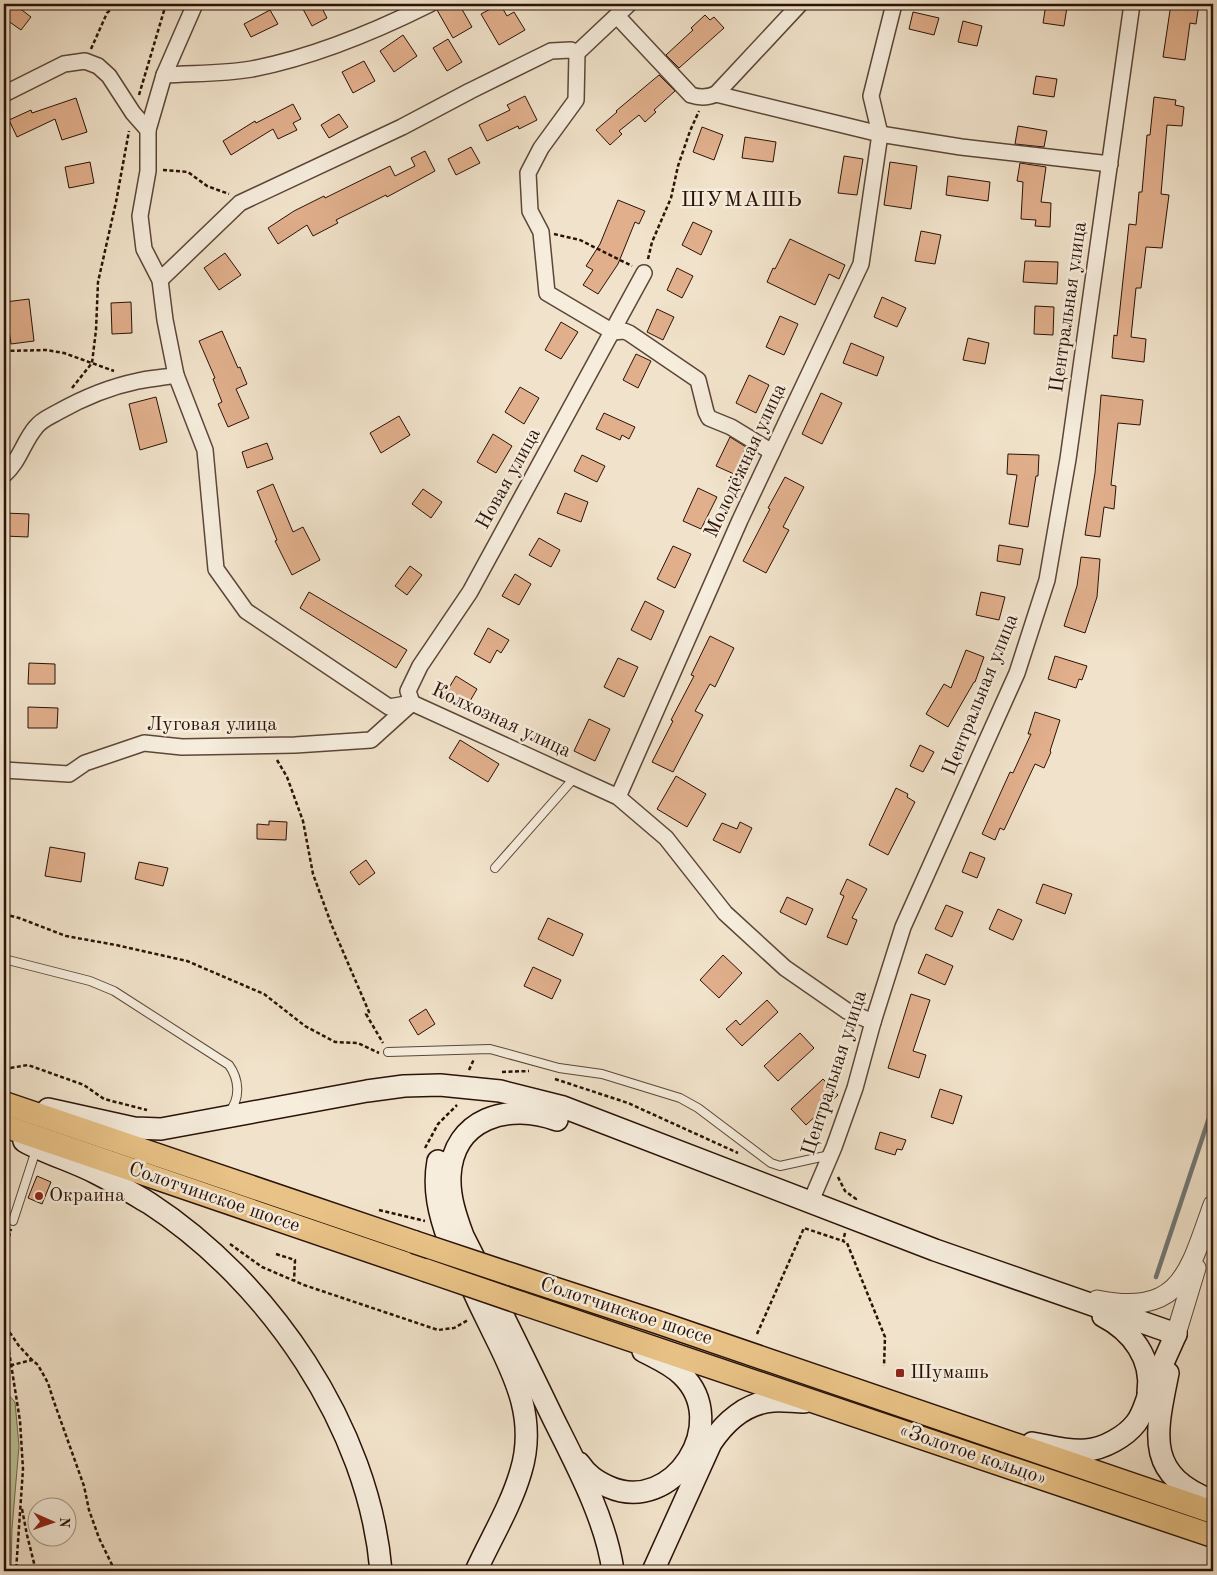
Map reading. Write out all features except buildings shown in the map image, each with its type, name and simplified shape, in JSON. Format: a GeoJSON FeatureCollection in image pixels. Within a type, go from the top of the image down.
{"type":"FeatureCollection","features":[{"type":"Feature","properties":{"kind":"main road"},"geometry":{"type":"LineString","coordinates":[[4,1098],[134,1128],[161,1129],[367,1091],[404,1086],[466,1086],[500,1091],[563,1107],[935,1250],[1176,1334]]}},
{"type":"Feature","properties":{"kind":"main road"},"geometry":{"type":"LineString","coordinates":[[478,1567],[515,1490],[524,1460],[527,1428],[525,1413],[514,1376],[442,1222],[436,1192],[437,1161],[454,1128],[469,1116],[489,1107],[516,1102],[563,1107]]}},
{"type":"Feature","properties":{"kind":"main road","name":"Солотчинское шоссе"},"geometry":{"type":"LineString","coordinates":[[4,1103],[742,1351]]}},
{"type":"Feature","properties":{"kind":"main road"},"geometry":{"type":"LineString","coordinates":[[613,1571],[607,1538],[596,1511],[566,1444],[463,1236],[457,1220],[452,1202],[451,1188],[452,1162],[460,1141],[468,1131],[493,1116],[506,1113],[531,1113],[551,1118],[723,1182],[804,1199]]}},
{"type":"Feature","properties":{"kind":"main road","name":"Солотчинское шоссе"},"geometry":{"type":"LineString","coordinates":[[4,1126],[733,1375]]}},
{"type":"Feature","properties":{"kind":"main road"},"geometry":{"type":"LineString","coordinates":[[4,1130],[36,1148],[103,1176],[177,1222],[222,1261],[267,1308],[305,1362],[341,1427],[367,1494],[376,1532],[381,1571]]}},
{"type":"Feature","properties":{"kind":"main road"},"geometry":{"type":"LineString","coordinates":[[1056,1292],[1113,1321],[1132,1338],[1140,1348],[1148,1371],[1149,1389],[1147,1400]]}},
{"type":"Feature","properties":{"kind":"main road"},"geometry":{"type":"LineString","coordinates":[[566,1444],[583,1469],[592,1478],[617,1490],[637,1492],[658,1487],[670,1480],[688,1460],[698,1440],[701,1420],[700,1406],[697,1395],[690,1384],[672,1367],[610,1333]]}},
{"type":"Feature","properties":{"kind":"main road"},"geometry":{"type":"LineString","coordinates":[[978,1433],[1052,1447],[1086,1450],[1098,1448],[1112,1442],[1136,1423],[1176,1334]]}},
{"type":"Feature","properties":{"kind":"main road"},"geometry":{"type":"LineString","coordinates":[[1176,1334],[1159,1423],[1158,1444],[1161,1456],[1168,1470],[1180,1483],[1213,1501]]}},
{"type":"Feature","properties":{"kind":"main road","name":"«Золотое кольцо»"},"geometry":{"type":"LineString","coordinates":[[742,1351],[1213,1512]]}},
{"type":"Feature","properties":{"kind":"main road","name":"«Золотое кольцо»"},"geometry":{"type":"LineString","coordinates":[[733,1375],[1213,1536]]}},
{"type":"Feature","properties":{"kind":"main road"},"geometry":{"type":"LineString","coordinates":[[655,1568],[711,1443],[720,1430],[740,1413],[762,1402],[820,1403]]}},
{"type":"Feature","properties":{"kind":"street"},"geometry":{"type":"LineString","coordinates":[[195,4],[164,75],[148,130],[148,171],[140,216],[144,249],[160,280],[240,203],[402,127],[551,51],[571,50],[577,53]]}},
{"type":"Feature","properties":{"kind":"street"},"geometry":{"type":"LineString","coordinates":[[164,75],[240,70],[277,63],[347,41],[430,4]]}},
{"type":"Feature","properties":{"kind":"street"},"geometry":{"type":"LineString","coordinates":[[629,4],[577,53],[576,100],[540,148],[528,173],[530,211],[541,232],[547,293],[613,332],[624,331],[693,376],[700,383],[709,418],[731,427],[772,452]]}},
{"type":"Feature","properties":{"kind":"street"},"geometry":{"type":"LineString","coordinates":[[710,96],[800,4]]}},
{"type":"Feature","properties":{"kind":"street"},"geometry":{"type":"LineString","coordinates":[[880,134],[871,96],[894,4]]}},
{"type":"Feature","properties":{"kind":"street","name":"Центральная улица"},"geometry":{"type":"LineString","coordinates":[[804,1199],[831,1155],[855,1088],[873,1022],[903,928],[1016,673],[1048,580],[1068,459],[1132,4]]}},
{"type":"Feature","properties":{"kind":"street"},"geometry":{"type":"LineString","coordinates":[[617,16],[691,94],[710,96],[880,134],[961,147],[1110,164]]}},
{"type":"Feature","properties":{"kind":"street"},"geometry":{"type":"LineString","coordinates":[[4,94],[64,64],[85,61],[98,66],[109,76],[133,113],[148,130]]}},
{"type":"Feature","properties":{"kind":"street","name":"Молодёжная улица"},"geometry":{"type":"LineString","coordinates":[[618,797],[740,520],[861,264],[880,134]]}},
{"type":"Feature","properties":{"kind":"street","name":"Новая улица"},"geometry":{"type":"LineString","coordinates":[[412,702],[408,691],[420,666],[470,592],[644,273]]}},
{"type":"Feature","properties":{"kind":"street","name":"Колхозная улица"},"geometry":{"type":"LineString","coordinates":[[160,280],[165,320],[176,375],[205,450],[216,569],[246,611],[390,706],[412,702],[618,797],[666,838],[725,913],[786,968],[847,1011],[873,1022]]}},
{"type":"Feature","properties":{"kind":"street"},"geometry":{"type":"LineString","coordinates":[[4,475],[19,457],[27,439],[37,425],[77,401],[104,390],[139,380],[176,375]]}},
{"type":"Feature","properties":{"kind":"street","name":"Луговая улица"},"geometry":{"type":"LineString","coordinates":[[4,770],[69,774],[85,763],[144,743],[182,747],[269,746],[371,740],[412,702]]}},
{"type":"Feature","properties":{"kind":"street"},"geometry":{"type":"LineString","coordinates":[[1056,1292],[1115,1304],[1142,1303],[1164,1296],[1184,1278],[1191,1265],[1213,1205]]}},
{"type":"Feature","properties":{"kind":"street"},"geometry":{"type":"LineString","coordinates":[[1176,1334],[1213,1213]]}},
{"type":"Feature","properties":{"kind":"lane"},"geometry":{"type":"LineString","coordinates":[[495,868],[575,777]]}},
{"type":"Feature","properties":{"kind":"lane"},"geometry":{"type":"LineString","coordinates":[[4,959],[90,982],[114,991],[229,1065],[237,1080],[237,1090],[233,1107],[224,1117]]}},
{"type":"Feature","properties":{"kind":"lane"},"geometry":{"type":"LineString","coordinates":[[388,1052],[490,1049],[559,1068],[602,1074],[686,1102],[705,1113],[771,1163],[780,1166],[831,1155]]}},
{"type":"Feature","properties":{"kind":"lane"},"geometry":{"type":"LineString","coordinates":[[13,1221],[36,1148]]}},
{"type":"Feature","properties":{"kind":"path"},"geometry":{"type":"LineString","coordinates":[[85,61],[107,14],[118,4]]}},
{"type":"Feature","properties":{"kind":"path"},"geometry":{"type":"LineString","coordinates":[[68,392],[92,363],[96,330],[98,282],[133,113],[166,4]]}},
{"type":"Feature","properties":{"kind":"path"},"geometry":{"type":"LineString","coordinates":[[541,232],[580,240],[644,273],[652,242],[671,198],[678,166],[687,140],[710,96]]}},
{"type":"Feature","properties":{"kind":"path"},"geometry":{"type":"LineString","coordinates":[[148,171],[188,172],[207,186],[226,192],[240,203]]}},
{"type":"Feature","properties":{"kind":"path"},"geometry":{"type":"LineString","coordinates":[[4,351],[46,350],[64,353],[139,380]]}},
{"type":"Feature","properties":{"kind":"path"},"geometry":{"type":"LineString","coordinates":[[4,914],[66,936],[187,961],[264,994],[305,1026],[336,1042],[358,1042],[378,1053],[388,1052],[370,1024],[366,1014],[369,1012],[332,926],[313,874],[303,821],[287,778],[269,746]]}},
{"type":"Feature","properties":{"kind":"path"},"geometry":{"type":"LineString","coordinates":[[4,1069],[28,1065],[84,1084],[104,1099],[149,1110]]}},
{"type":"Feature","properties":{"kind":"path"},"geometry":{"type":"LineString","coordinates":[[495,1073],[530,1071]]}},
{"type":"Feature","properties":{"kind":"path"},"geometry":{"type":"LineString","coordinates":[[548,1077],[628,1102],[744,1156]]}},
{"type":"Feature","properties":{"kind":"path"},"geometry":{"type":"LineString","coordinates":[[837,1174],[838,1180],[846,1192],[856,1199],[843,1241]]}},
{"type":"Feature","properties":{"kind":"path"},"geometry":{"type":"LineString","coordinates":[[4,1336],[5,1248],[13,1221]]}},
{"type":"Feature","properties":{"kind":"path"},"geometry":{"type":"LineString","coordinates":[[757,1334],[804,1228],[847,1243],[885,1337],[884,1366]]}},
{"type":"Feature","properties":{"kind":"path"},"geometry":{"type":"LineString","coordinates":[[276,1254],[295,1260],[294,1281]]}},
{"type":"Feature","properties":{"kind":"path"},"geometry":{"type":"LineString","coordinates":[[5,1326],[18,1346],[38,1365],[48,1382],[52,1399],[84,1486],[92,1519],[115,1571]]}},
{"type":"Feature","properties":{"kind":"path"},"geometry":{"type":"LineString","coordinates":[[5,1326],[20,1421],[23,1469],[16,1571]]}},
{"type":"Feature","properties":{"kind":"path"},"geometry":{"type":"LineString","coordinates":[[4,1367],[32,1360]]}},
{"type":"Feature","properties":{"kind":"path"},"geometry":{"type":"LineString","coordinates":[[21,1502],[36,1571]]}},
{"type":"Feature","properties":{"kind":"green space"},"geometry":{"type":"Polygon","coordinates":[[[4,1390],[15,1402],[19,1446],[12,1529],[11,1571],[4,1571],[4,1390]]]}},
{"type":"Feature","properties":{"kind":"waterway"},"geometry":{"type":"LineString","coordinates":[[1156,1277],[1213,1106]]}},
{"type":"Feature","properties":{"kind":"place","name":"Окраина"},"geometry":{"type":"Point","coordinates":[39,1196]}},
{"type":"Feature","properties":{"kind":"place","name":"Шумашь"},"geometry":{"type":"Point","coordinates":[900,1373]}},
{"type":"Feature","properties":{"kind":"district","name":"ШУМАШЬ"},"geometry":{"type":"Point","coordinates":[742,200]}}]}
